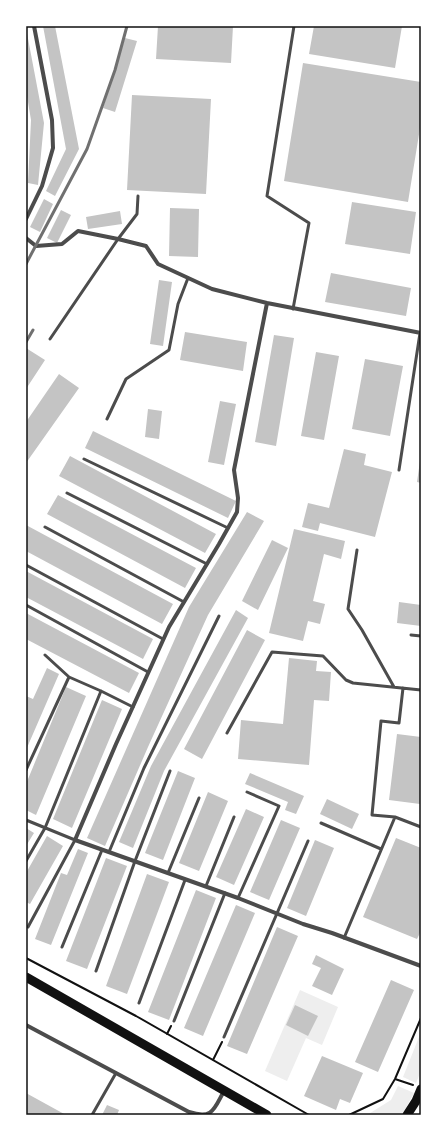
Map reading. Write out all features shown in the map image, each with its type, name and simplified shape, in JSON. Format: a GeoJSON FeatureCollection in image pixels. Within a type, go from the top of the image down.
{"type":"FeatureCollection","features":[{"type":"Feature","properties":{"kind":"main road"},"geometry":{"type":"LineString","coordinates":[[26,977],[267,1115]]}},
{"type":"Feature","properties":{"kind":"main road"},"geometry":{"type":"LineString","coordinates":[[408,1115],[416,1101],[418,1088]]}},
{"type":"Feature","properties":{"kind":"street"},"geometry":{"type":"LineString","coordinates":[[26,219],[42,186],[53,148],[52,120],[34,26]]}},
{"type":"Feature","properties":{"kind":"street"},"geometry":{"type":"LineString","coordinates":[[26,238],[36,246],[62,244],[78,231],[118,239],[146,246],[158,264],[212,289],[267,304],[420,333]]}},
{"type":"Feature","properties":{"kind":"street"},"geometry":{"type":"LineString","coordinates":[[267,304],[234,470],[238,498],[237,512],[163,639],[74,840],[185,880],[206,886],[276,914],[421,966]]}},
{"type":"Feature","properties":{"kind":"street"},"geometry":{"type":"LineString","coordinates":[[26,1025],[189,1112],[204,1115],[211,1112],[215,1108],[224,1091]]}},
{"type":"Feature","properties":{"kind":"lane"},"geometry":{"type":"LineString","coordinates":[[293,309],[309,223],[267,196],[294,26]]}},
{"type":"Feature","properties":{"kind":"lane"},"geometry":{"type":"LineString","coordinates":[[50,339],[118,239],[137,214],[138,196]]}},
{"type":"Feature","properties":{"kind":"lane"},"geometry":{"type":"LineString","coordinates":[[107,419],[126,380],[169,350],[178,304],[188,278]]}},
{"type":"Feature","properties":{"kind":"lane"},"geometry":{"type":"LineString","coordinates":[[399,470],[420,333]]}},
{"type":"Feature","properties":{"kind":"lane"},"geometry":{"type":"LineString","coordinates":[[84,459],[228,528]]}},
{"type":"Feature","properties":{"kind":"lane"},"geometry":{"type":"LineString","coordinates":[[67,493],[207,564]]}},
{"type":"Feature","properties":{"kind":"lane"},"geometry":{"type":"LineString","coordinates":[[45,527],[184,602]]}},
{"type":"Feature","properties":{"kind":"lane"},"geometry":{"type":"LineString","coordinates":[[357,550],[348,609],[362,630],[394,687]]}},
{"type":"Feature","properties":{"kind":"lane"},"geometry":{"type":"LineString","coordinates":[[26,565],[163,639]]}},
{"type":"Feature","properties":{"kind":"lane"},"geometry":{"type":"LineString","coordinates":[[26,605],[148,672]]}},
{"type":"Feature","properties":{"kind":"lane"},"geometry":{"type":"LineString","coordinates":[[109,852],[144,768],[219,616]]}},
{"type":"Feature","properties":{"kind":"lane"},"geometry":{"type":"LineString","coordinates":[[411,635],[421,636]]}},
{"type":"Feature","properties":{"kind":"lane"},"geometry":{"type":"LineString","coordinates":[[227,733],[272,652],[323,656],[346,680],[353,683],[421,690]]}},
{"type":"Feature","properties":{"kind":"lane"},"geometry":{"type":"LineString","coordinates":[[44,655],[68,677],[133,707]]}},
{"type":"Feature","properties":{"kind":"lane"},"geometry":{"type":"LineString","coordinates":[[26,770],[68,677]]}},
{"type":"Feature","properties":{"kind":"lane"},"geometry":{"type":"LineString","coordinates":[[403,688],[399,723],[381,722],[372,815],[395,817],[421,828]]}},
{"type":"Feature","properties":{"kind":"lane"},"geometry":{"type":"LineString","coordinates":[[26,861],[45,828],[101,691]]}},
{"type":"Feature","properties":{"kind":"lane"},"geometry":{"type":"LineString","coordinates":[[96,971],[135,861],[170,771]]}},
{"type":"Feature","properties":{"kind":"lane"},"geometry":{"type":"LineString","coordinates":[[238,898],[279,806],[247,792]]}},
{"type":"Feature","properties":{"kind":"lane"},"geometry":{"type":"LineString","coordinates":[[168,873],[199,798]]}},
{"type":"Feature","properties":{"kind":"lane"},"geometry":{"type":"LineString","coordinates":[[206,886],[234,817]]}},
{"type":"Feature","properties":{"kind":"lane"},"geometry":{"type":"LineString","coordinates":[[344,938],[395,817]]}},
{"type":"Feature","properties":{"kind":"lane"},"geometry":{"type":"LineString","coordinates":[[26,820],[74,840],[28,927]]}},
{"type":"Feature","properties":{"kind":"lane"},"geometry":{"type":"LineString","coordinates":[[321,823],[381,850]]}},
{"type":"Feature","properties":{"kind":"lane"},"geometry":{"type":"LineString","coordinates":[[224,1037],[308,841]]}},
{"type":"Feature","properties":{"kind":"lane"},"geometry":{"type":"LineString","coordinates":[[62,947],[102,850]]}},
{"type":"Feature","properties":{"kind":"lane"},"geometry":{"type":"LineString","coordinates":[[139,1002],[185,880]]}},
{"type":"Feature","properties":{"kind":"lane"},"geometry":{"type":"LineString","coordinates":[[174,1021],[225,893]]}},
{"type":"Feature","properties":{"kind":"lane"},"geometry":{"type":"LineString","coordinates":[[92,1115],[116,1073]]}},
{"type":"Feature","properties":{"kind":"path"},"geometry":{"type":"LineString","coordinates":[[26,958],[136,1016],[309,1115]]}},
{"type":"Feature","properties":{"kind":"path"},"geometry":{"type":"LineString","coordinates":[[349,1115],[383,1098],[395,1079],[421,1018]]}},
{"type":"Feature","properties":{"kind":"path"},"geometry":{"type":"LineString","coordinates":[[213,1060],[224,1037]]}},
{"type":"Feature","properties":{"kind":"path"},"geometry":{"type":"LineString","coordinates":[[395,1079],[418,1088]]}},
{"type":"Feature","properties":{"kind":"shaded area"},"geometry":{"type":"Polygon","coordinates":[[[300,990],[338,1007],[322,1045],[306,1038],[287,1081],[265,1071],[300,990]]]}},
{"type":"Feature","properties":{"kind":"shaded area"},"geometry":{"type":"Polygon","coordinates":[[[421,1032],[421,1071],[416,1083],[403,1077],[421,1032]]]}},
{"type":"Feature","properties":{"kind":"shaded area"},"geometry":{"type":"Polygon","coordinates":[[[398,1086],[414,1093],[403,1113],[398,1115],[367,1115],[391,1100],[398,1086]]]}},
{"type":"Feature","properties":{"kind":"building"},"geometry":{"type":"Polygon","coordinates":[[[43,26],[55,26],[79,149],[55,196],[46,191],[66,149],[43,26]]]}},
{"type":"Feature","properties":{"kind":"building"},"geometry":{"type":"Polygon","coordinates":[[[158,26],[233,26],[231,63],[156,59],[158,26]]]}},
{"type":"Feature","properties":{"kind":"building"},"geometry":{"type":"Polygon","coordinates":[[[314,26],[402,26],[395,68],[309,54],[314,26]]]}},
{"type":"Feature","properties":{"kind":"building"},"geometry":{"type":"Polygon","coordinates":[[[26,28],[44,123],[38,185],[28,183],[31,120],[26,90],[26,28]]]}},
{"type":"Feature","properties":{"kind":"building"},"geometry":{"type":"Polygon","coordinates":[[[125,38],[137,41],[115,112],[103,108],[125,38]]]}},
{"type":"Feature","properties":{"kind":"building"},"geometry":{"type":"Polygon","coordinates":[[[303,63],[421,82],[421,122],[408,202],[284,181],[303,63]]]}},
{"type":"Feature","properties":{"kind":"building"},"geometry":{"type":"Polygon","coordinates":[[[132,95],[211,99],[206,194],[127,190],[132,95]]]}},
{"type":"Feature","properties":{"kind":"building"},"geometry":{"type":"Polygon","coordinates":[[[44,199],[53,204],[40,232],[30,227],[44,199]]]}},
{"type":"Feature","properties":{"kind":"building"},"geometry":{"type":"Polygon","coordinates":[[[352,202],[416,212],[410,254],[345,244],[352,202]]]}},
{"type":"Feature","properties":{"kind":"building"},"geometry":{"type":"Polygon","coordinates":[[[170,208],[199,209],[198,257],[169,256],[170,208]]]}},
{"type":"Feature","properties":{"kind":"building"},"geometry":{"type":"Polygon","coordinates":[[[61,210],[71,215],[57,243],[47,238],[61,210]]]}},
{"type":"Feature","properties":{"kind":"building"},"geometry":{"type":"Polygon","coordinates":[[[120,211],[122,224],[88,229],[86,217],[120,211]]]}},
{"type":"Feature","properties":{"kind":"building"},"geometry":{"type":"Polygon","coordinates":[[[331,273],[411,288],[406,316],[325,302],[331,273]]]}},
{"type":"Feature","properties":{"kind":"building"},"geometry":{"type":"Polygon","coordinates":[[[159,280],[172,282],[163,346],[150,344],[159,280]]]}},
{"type":"Feature","properties":{"kind":"building"},"geometry":{"type":"Polygon","coordinates":[[[185,332],[247,342],[243,371],[180,360],[185,332]]]}},
{"type":"Feature","properties":{"kind":"building"},"geometry":{"type":"Polygon","coordinates":[[[274,335],[294,338],[276,446],[255,442],[274,335]]]}},
{"type":"Feature","properties":{"kind":"building"},"geometry":{"type":"Polygon","coordinates":[[[26,348],[45,360],[26,389],[26,348]]]}},
{"type":"Feature","properties":{"kind":"building"},"geometry":{"type":"Polygon","coordinates":[[[316,352],[339,356],[324,440],[301,436],[316,352]]]}},
{"type":"Feature","properties":{"kind":"building"},"geometry":{"type":"Polygon","coordinates":[[[365,359],[403,366],[390,436],[352,429],[365,359]]]}},
{"type":"Feature","properties":{"kind":"building"},"geometry":{"type":"Polygon","coordinates":[[[59,374],[79,388],[26,463],[26,422],[59,374]]]}},
{"type":"Feature","properties":{"kind":"building"},"geometry":{"type":"Polygon","coordinates":[[[220,401],[236,404],[224,465],[208,462],[220,401]]]}},
{"type":"Feature","properties":{"kind":"building"},"geometry":{"type":"Polygon","coordinates":[[[148,409],[162,411],[159,439],[145,437],[148,409]]]}},
{"type":"Feature","properties":{"kind":"building"},"geometry":{"type":"Polygon","coordinates":[[[93,431],[236,501],[228,518],[85,448],[93,431]]]}},
{"type":"Feature","properties":{"kind":"building"},"geometry":{"type":"Polygon","coordinates":[[[344,449],[366,454],[364,465],[392,472],[375,537],[320,523],[318,531],[302,527],[308,503],[329,508],[344,449]]]}},
{"type":"Feature","properties":{"kind":"building"},"geometry":{"type":"Polygon","coordinates":[[[70,456],[216,534],[205,553],[59,476],[70,456]]]}},
{"type":"Feature","properties":{"kind":"building"},"geometry":{"type":"Polygon","coordinates":[[[421,461],[421,483],[417,482],[421,461]]]}},
{"type":"Feature","properties":{"kind":"building"},"geometry":{"type":"Polygon","coordinates":[[[58,495],[196,568],[185,588],[47,514],[58,495]]]}},
{"type":"Feature","properties":{"kind":"building"},"geometry":{"type":"Polygon","coordinates":[[[247,512],[264,521],[208,615],[105,846],[87,838],[189,607],[247,512]]]}},
{"type":"Feature","properties":{"kind":"building"},"geometry":{"type":"Polygon","coordinates":[[[26,525],[173,604],[162,624],[26,551],[26,525]]]}},
{"type":"Feature","properties":{"kind":"building"},"geometry":{"type":"Polygon","coordinates":[[[294,529],[345,541],[341,559],[324,554],[313,601],[325,604],[320,624],[308,621],[303,641],[269,633],[294,529]]]}},
{"type":"Feature","properties":{"kind":"building"},"geometry":{"type":"Polygon","coordinates":[[[272,540],[288,548],[258,610],[242,601],[272,540]]]}},
{"type":"Feature","properties":{"kind":"building"},"geometry":{"type":"Polygon","coordinates":[[[26,571],[153,639],[143,659],[26,597],[26,571]]]}},
{"type":"Feature","properties":{"kind":"building"},"geometry":{"type":"Polygon","coordinates":[[[399,602],[421,605],[421,626],[397,623],[399,602]]]}},
{"type":"Feature","properties":{"kind":"building"},"geometry":{"type":"Polygon","coordinates":[[[236,610],[248,618],[164,771],[133,848],[119,842],[151,766],[236,610]]]}},
{"type":"Feature","properties":{"kind":"building"},"geometry":{"type":"Polygon","coordinates":[[[26,613],[139,673],[129,693],[26,639],[26,613]]]}},
{"type":"Feature","properties":{"kind":"building"},"geometry":{"type":"Polygon","coordinates":[[[247,630],[265,640],[202,759],[184,749],[247,630]]]}},
{"type":"Feature","properties":{"kind":"building"},"geometry":{"type":"Polygon","coordinates":[[[289,658],[317,661],[316,671],[331,672],[329,701],[314,700],[309,765],[238,759],[241,720],[283,724],[289,658]]]}},
{"type":"Feature","properties":{"kind":"building"},"geometry":{"type":"Polygon","coordinates":[[[47,668],[59,674],[26,750],[26,696],[33,699],[47,668]]]}},
{"type":"Feature","properties":{"kind":"building"},"geometry":{"type":"Polygon","coordinates":[[[66,687],[86,696],[36,815],[26,810],[26,784],[66,687]]]}},
{"type":"Feature","properties":{"kind":"building"},"geometry":{"type":"Polygon","coordinates":[[[102,700],[122,709],[72,828],[53,819],[102,700]]]}},
{"type":"Feature","properties":{"kind":"building"},"geometry":{"type":"Polygon","coordinates":[[[397,734],[421,737],[420,804],[389,800],[397,734]]]}},
{"type":"Feature","properties":{"kind":"building"},"geometry":{"type":"Polygon","coordinates":[[[178,771],[195,778],[163,860],[145,853],[178,771]]]}},
{"type":"Feature","properties":{"kind":"building"},"geometry":{"type":"Polygon","coordinates":[[[250,773],[304,796],[296,814],[285,810],[288,802],[245,784],[250,773]]]}},
{"type":"Feature","properties":{"kind":"building"},"geometry":{"type":"Polygon","coordinates":[[[208,792],[228,801],[199,871],[179,863],[208,792]]]}},
{"type":"Feature","properties":{"kind":"building"},"geometry":{"type":"Polygon","coordinates":[[[327,799],[359,814],[352,829],[320,814],[327,799]]]}},
{"type":"Feature","properties":{"kind":"building"},"geometry":{"type":"Polygon","coordinates":[[[246,809],[264,817],[234,885],[216,877],[246,809]]]}},
{"type":"Feature","properties":{"kind":"building"},"geometry":{"type":"Polygon","coordinates":[[[281,820],[300,828],[269,900],[250,892],[281,820]]]}},
{"type":"Feature","properties":{"kind":"building"},"geometry":{"type":"Polygon","coordinates":[[[26,828],[34,833],[26,846],[26,828]]]}},
{"type":"Feature","properties":{"kind":"building"},"geometry":{"type":"Polygon","coordinates":[[[47,836],[63,846],[30,904],[26,902],[26,873],[47,836]]]}},
{"type":"Feature","properties":{"kind":"building"},"geometry":{"type":"Polygon","coordinates":[[[396,838],[421,848],[421,931],[417,939],[363,917],[396,838]]]}},
{"type":"Feature","properties":{"kind":"building"},"geometry":{"type":"Polygon","coordinates":[[[315,840],[334,848],[306,916],[287,908],[315,840]]]}},
{"type":"Feature","properties":{"kind":"building"},"geometry":{"type":"Polygon","coordinates":[[[78,849],[88,853],[51,945],[35,939],[61,873],[67,875],[78,849]]]}},
{"type":"Feature","properties":{"kind":"building"},"geometry":{"type":"Polygon","coordinates":[[[106,858],[127,866],[87,969],[66,961],[106,858]]]}},
{"type":"Feature","properties":{"kind":"building"},"geometry":{"type":"Polygon","coordinates":[[[147,874],[169,882],[127,994],[106,986],[147,874]]]}},
{"type":"Feature","properties":{"kind":"building"},"geometry":{"type":"Polygon","coordinates":[[[196,890],[216,898],[169,1020],[148,1012],[196,890]]]}},
{"type":"Feature","properties":{"kind":"building"},"geometry":{"type":"Polygon","coordinates":[[[236,905],[255,913],[203,1036],[184,1028],[236,905]]]}},
{"type":"Feature","properties":{"kind":"building"},"geometry":{"type":"Polygon","coordinates":[[[277,927],[298,936],[247,1054],[227,1046],[277,927]]]}},
{"type":"Feature","properties":{"kind":"building"},"geometry":{"type":"Polygon","coordinates":[[[316,955],[344,969],[332,995],[312,986],[321,968],[312,964],[316,955]]]}},
{"type":"Feature","properties":{"kind":"building"},"geometry":{"type":"Polygon","coordinates":[[[391,980],[414,990],[378,1072],[355,1062],[391,980]]]}},
{"type":"Feature","properties":{"kind":"building"},"geometry":{"type":"Polygon","coordinates":[[[295,1005],[318,1016],[308,1036],[286,1025],[295,1005]]]}},
{"type":"Feature","properties":{"kind":"building"},"geometry":{"type":"Polygon","coordinates":[[[322,1056],[363,1073],[350,1103],[340,1099],[336,1110],[304,1096],[322,1056]]]}},
{"type":"Feature","properties":{"kind":"building"},"geometry":{"type":"Polygon","coordinates":[[[26,1093],[66,1115],[26,1115],[26,1093]]]}},
{"type":"Feature","properties":{"kind":"building"},"geometry":{"type":"Polygon","coordinates":[[[107,1105],[119,1110],[117,1115],[102,1115],[107,1105]]]}},
{"type":"Feature","properties":{"kind":"railway"},"geometry":{"type":"LineString","coordinates":[[26,264],[87,149],[115,70],[127,26]]}},
{"type":"Feature","properties":{"kind":"railway"},"geometry":{"type":"LineString","coordinates":[[26,342],[33,330]]}}]}
